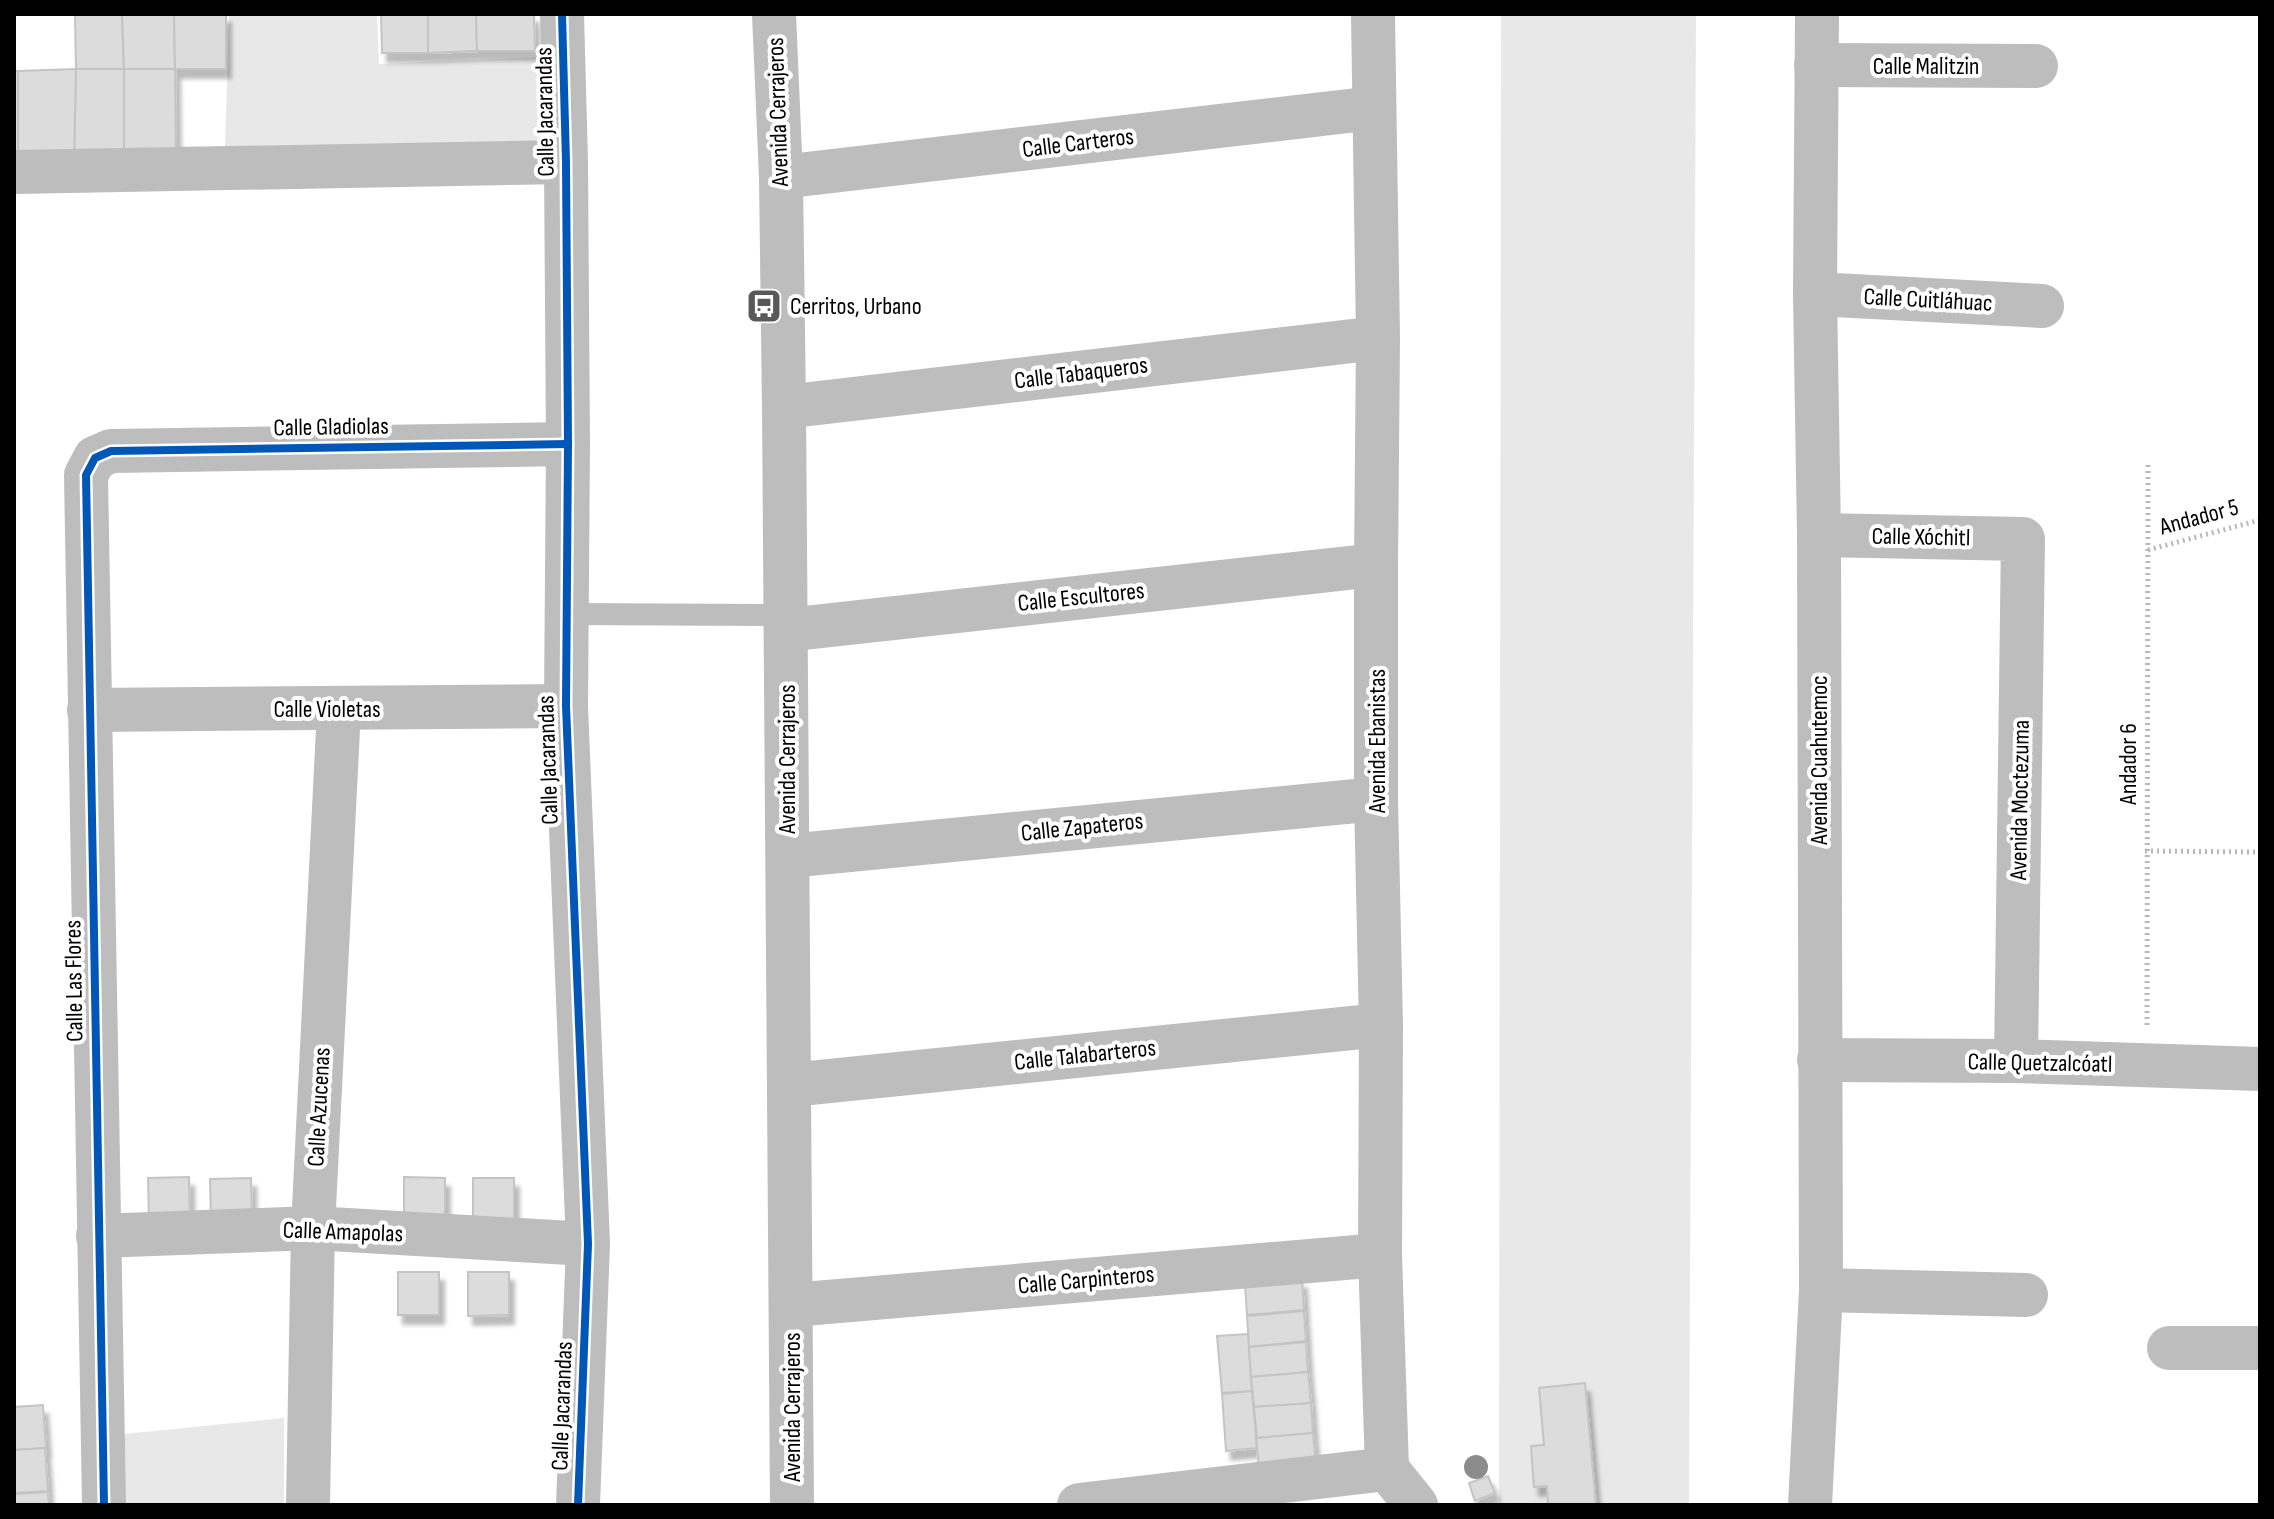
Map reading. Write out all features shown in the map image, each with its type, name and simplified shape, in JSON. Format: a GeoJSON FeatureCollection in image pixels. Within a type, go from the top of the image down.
{"type":"FeatureCollection","features":[{"type":"Feature","properties":{"kind":"street","name":"Calle Jacarandas"},"geometry":{"type":"LineString","coordinates":[[562,14],[568,444],[566,706],[588,1244],[578,1505]]}},
{"type":"Feature","properties":{"kind":"street","name":"Avenida Cerrajeros"},"geometry":{"type":"LineString","coordinates":[[774,14],[781,177],[784,407],[792,1505]]}},
{"type":"Feature","properties":{"kind":"street","name":"Avenida Ebanistas"},"geometry":{"type":"LineString","coordinates":[[1373,14],[1378,338],[1376,799],[1381,1025],[1380,1255],[1387,1469]]}},
{"type":"Feature","properties":{"kind":"street","name":"Avenida Cuahutemoc"},"geometry":{"type":"LineString","coordinates":[[1810,1505],[1821,1290],[1819,535],[1815,294],[1817,14]]}},
{"type":"Feature","properties":{"kind":"street","name":"Calle Malitzin"},"geometry":{"type":"LineString","coordinates":[[1816,65],[2036,66]]}},
{"type":"Feature","properties":{"kind":"street","name":"Calle Carteros"},"geometry":{"type":"LineString","coordinates":[[781,177],[1374,108]]}},
{"type":"Feature","properties":{"kind":"street"},"geometry":{"type":"LineString","coordinates":[[14,172],[566,162]]}},
{"type":"Feature","properties":{"kind":"street","name":"Calle Cuitláhuac"},"geometry":{"type":"LineString","coordinates":[[1815,294],[2042,306]]}},
{"type":"Feature","properties":{"kind":"street","name":"Calle Tabaqueros"},"geometry":{"type":"LineString","coordinates":[[784,407],[1378,338]]}},
{"type":"Feature","properties":{"kind":"street","name":"Calle Gladiolas"},"geometry":{"type":"LineString","coordinates":[[95,458],[111,451],[568,444]]}},
{"type":"Feature","properties":{"kind":"street","name":"Calle Las Flores"},"geometry":{"type":"LineString","coordinates":[[95,458],[86,475],[104,1505]]}},
{"type":"Feature","properties":{"kind":"street","name":"Calle Xóchitl"},"geometry":{"type":"LineString","coordinates":[[1819,535],[2023,539]]}},
{"type":"Feature","properties":{"kind":"street","name":"Avenida Moctezuma"},"geometry":{"type":"LineString","coordinates":[[2016,1061],[2023,539]]}},
{"type":"Feature","properties":{"kind":"street","name":"Calle Escultores"},"geometry":{"type":"LineString","coordinates":[[786,622],[1376,565]]}},
{"type":"Feature","properties":{"kind":"street","name":"Calle Violetas"},"geometry":{"type":"LineString","coordinates":[[89,710],[566,706]]}},
{"type":"Feature","properties":{"kind":"street","name":"Calle Azucenas"},"geometry":{"type":"LineString","coordinates":[[308,1505],[313,1228],[339,709]]}},
{"type":"Feature","properties":{"kind":"street","name":"Calle Zapateros"},"geometry":{"type":"LineString","coordinates":[[788,856],[1376,799]]}},
{"type":"Feature","properties":{"kind":"street","name":"Calle Talabarteros"},"geometry":{"type":"LineString","coordinates":[[790,1085],[1381,1025]]}},
{"type":"Feature","properties":{"kind":"street","name":"Calle Quetzalcóatl"},"geometry":{"type":"LineString","coordinates":[[1819,1060],[2016,1061],[2260,1069]]}},
{"type":"Feature","properties":{"kind":"street","name":"Calle Amapolas"},"geometry":{"type":"LineString","coordinates":[[98,1236],[313,1228],[588,1244]]}},
{"type":"Feature","properties":{"kind":"street","name":"Calle Carpinteros"},"geometry":{"type":"LineString","coordinates":[[792,1305],[1380,1255]]}},
{"type":"Feature","properties":{"kind":"street"},"geometry":{"type":"LineString","coordinates":[[1821,1290],[2026,1295]]}},
{"type":"Feature","properties":{"kind":"street"},"geometry":{"type":"LineString","coordinates":[[2169,1348],[2260,1348]]}},
{"type":"Feature","properties":{"kind":"street"},"geometry":{"type":"LineString","coordinates":[[1079,1505],[1190,1499],[1387,1469],[1416,1505]]}},
{"type":"Feature","properties":{"kind":"lane"},"geometry":{"type":"LineString","coordinates":[[566,614],[786,622]]}},
{"type":"Feature","properties":{"kind":"path"},"geometry":{"type":"LineString","coordinates":[[2145,851],[2260,852]]}},
{"type":"Feature","properties":{"kind":"shaded area"},"geometry":{"type":"Polygon","coordinates":[[[229,14],[377,14],[379,64],[543,57],[543,142],[225,147],[229,14]]]}},
{"type":"Feature","properties":{"kind":"shaded area"},"geometry":{"type":"Polygon","coordinates":[[[1501,14],[1696,14],[1689,1505],[1499,1505],[1501,14]]]}},
{"type":"Feature","properties":{"kind":"shaded area"},"geometry":{"type":"Polygon","coordinates":[[[284,1418],[284,1505],[124,1505],[124,1434],[284,1418]]]}},
{"type":"Feature","properties":{"kind":"building"},"geometry":{"type":"Polygon","coordinates":[[[75,14],[122,14],[124,69],[76,69],[75,14]]]}},
{"type":"Feature","properties":{"kind":"building"},"geometry":{"type":"Polygon","coordinates":[[[122,14],[174,14],[175,69],[124,69],[122,14]]]}},
{"type":"Feature","properties":{"kind":"building"},"geometry":{"type":"Polygon","coordinates":[[[174,14],[226,14],[226,69],[175,69],[174,14]]]}},
{"type":"Feature","properties":{"kind":"building"},"geometry":{"type":"Polygon","coordinates":[[[381,14],[428,14],[428,53],[382,53],[381,14]]]}},
{"type":"Feature","properties":{"kind":"building"},"geometry":{"type":"Polygon","coordinates":[[[428,14],[476,14],[477,51],[428,53],[428,14]]]}},
{"type":"Feature","properties":{"kind":"building"},"geometry":{"type":"Polygon","coordinates":[[[476,14],[534,14],[535,51],[477,51],[476,14]]]}},
{"type":"Feature","properties":{"kind":"building"},"geometry":{"type":"Polygon","coordinates":[[[76,69],[124,69],[124,158],[74,159],[76,69]]]}},
{"type":"Feature","properties":{"kind":"building"},"geometry":{"type":"Polygon","coordinates":[[[76,69],[74,159],[18,159],[18,71],[76,69]]]}},
{"type":"Feature","properties":{"kind":"building"},"geometry":{"type":"Polygon","coordinates":[[[124,69],[175,69],[176,157],[124,158],[124,69]]]}},
{"type":"Feature","properties":{"kind":"building"},"geometry":{"type":"Polygon","coordinates":[[[14,71],[18,71],[18,159],[14,159],[14,71]]]}},
{"type":"Feature","properties":{"kind":"building"},"geometry":{"type":"Polygon","coordinates":[[[189,1177],[190,1220],[149,1221],[148,1178],[189,1177]]]}},
{"type":"Feature","properties":{"kind":"building"},"geometry":{"type":"Polygon","coordinates":[[[404,1177],[445,1178],[445,1221],[404,1220],[404,1177]]]}},
{"type":"Feature","properties":{"kind":"building"},"geometry":{"type":"Polygon","coordinates":[[[251,1178],[252,1221],[211,1222],[210,1179],[251,1178]]]}},
{"type":"Feature","properties":{"kind":"building"},"geometry":{"type":"Polygon","coordinates":[[[473,1178],[514,1178],[514,1222],[473,1221],[473,1178]]]}},
{"type":"Feature","properties":{"kind":"building"},"geometry":{"type":"Polygon","coordinates":[[[398,1272],[439,1272],[439,1315],[398,1315],[398,1272]]]}},
{"type":"Feature","properties":{"kind":"building"},"geometry":{"type":"Polygon","coordinates":[[[468,1272],[509,1272],[509,1315],[468,1316],[468,1272]]]}},
{"type":"Feature","properties":{"kind":"building"},"geometry":{"type":"Polygon","coordinates":[[[1302,1279],[1304,1310],[1247,1315],[1245,1284],[1302,1279]]]}},
{"type":"Feature","properties":{"kind":"building"},"geometry":{"type":"Polygon","coordinates":[[[1304,1311],[1306,1341],[1249,1347],[1247,1316],[1304,1311]]]}},
{"type":"Feature","properties":{"kind":"building"},"geometry":{"type":"Polygon","coordinates":[[[1248,1334],[1252,1391],[1222,1393],[1217,1336],[1248,1334]]]}},
{"type":"Feature","properties":{"kind":"building"},"geometry":{"type":"Polygon","coordinates":[[[1306,1342],[1308,1372],[1251,1377],[1249,1347],[1306,1342]]]}},
{"type":"Feature","properties":{"kind":"building"},"geometry":{"type":"Polygon","coordinates":[[[1308,1372],[1311,1403],[1254,1407],[1251,1377],[1308,1372]]]}},
{"type":"Feature","properties":{"kind":"building"},"geometry":{"type":"Polygon","coordinates":[[[1585,1383],[1596,1505],[1548,1505],[1547,1486],[1534,1487],[1531,1446],[1544,1445],[1539,1388],[1585,1383]]]}},
{"type":"Feature","properties":{"kind":"building"},"geometry":{"type":"Polygon","coordinates":[[[1252,1391],[1257,1448],[1226,1451],[1222,1394],[1252,1391]]]}},
{"type":"Feature","properties":{"kind":"building"},"geometry":{"type":"Polygon","coordinates":[[[1311,1403],[1313,1433],[1257,1438],[1254,1407],[1311,1403]]]}},
{"type":"Feature","properties":{"kind":"building"},"geometry":{"type":"Polygon","coordinates":[[[43,1405],[46,1448],[14,1450],[14,1407],[43,1405]]]}},
{"type":"Feature","properties":{"kind":"building"},"geometry":{"type":"Polygon","coordinates":[[[1313,1433],[1316,1464],[1259,1468],[1256,1438],[1313,1433]]]}},
{"type":"Feature","properties":{"kind":"building"},"geometry":{"type":"Polygon","coordinates":[[[45,1448],[48,1491],[14,1493],[14,1450],[45,1448]]]}},
{"type":"Feature","properties":{"kind":"building"},"geometry":{"type":"Polygon","coordinates":[[[1488,1476],[1495,1493],[1475,1501],[1469,1483],[1488,1476]]]}},
{"type":"Feature","properties":{"kind":"building"},"geometry":{"type":"Polygon","coordinates":[[[48,1492],[49,1505],[14,1505],[14,1494],[48,1492]]]}},
{"type":"Feature","properties":{"kind":"cycle path"},"geometry":{"type":"LineString","coordinates":[[562,14],[568,444],[566,706],[588,1244],[578,1505]]}},
{"type":"Feature","properties":{"kind":"cycle path"},"geometry":{"type":"LineString","coordinates":[[104,1505],[86,475],[95,458],[111,451],[568,444]]}},
{"type":"Feature","properties":{"kind":"place","name":"Cerritos, Urbano"},"geometry":{"type":"Point","coordinates":[764,306]}}]}
